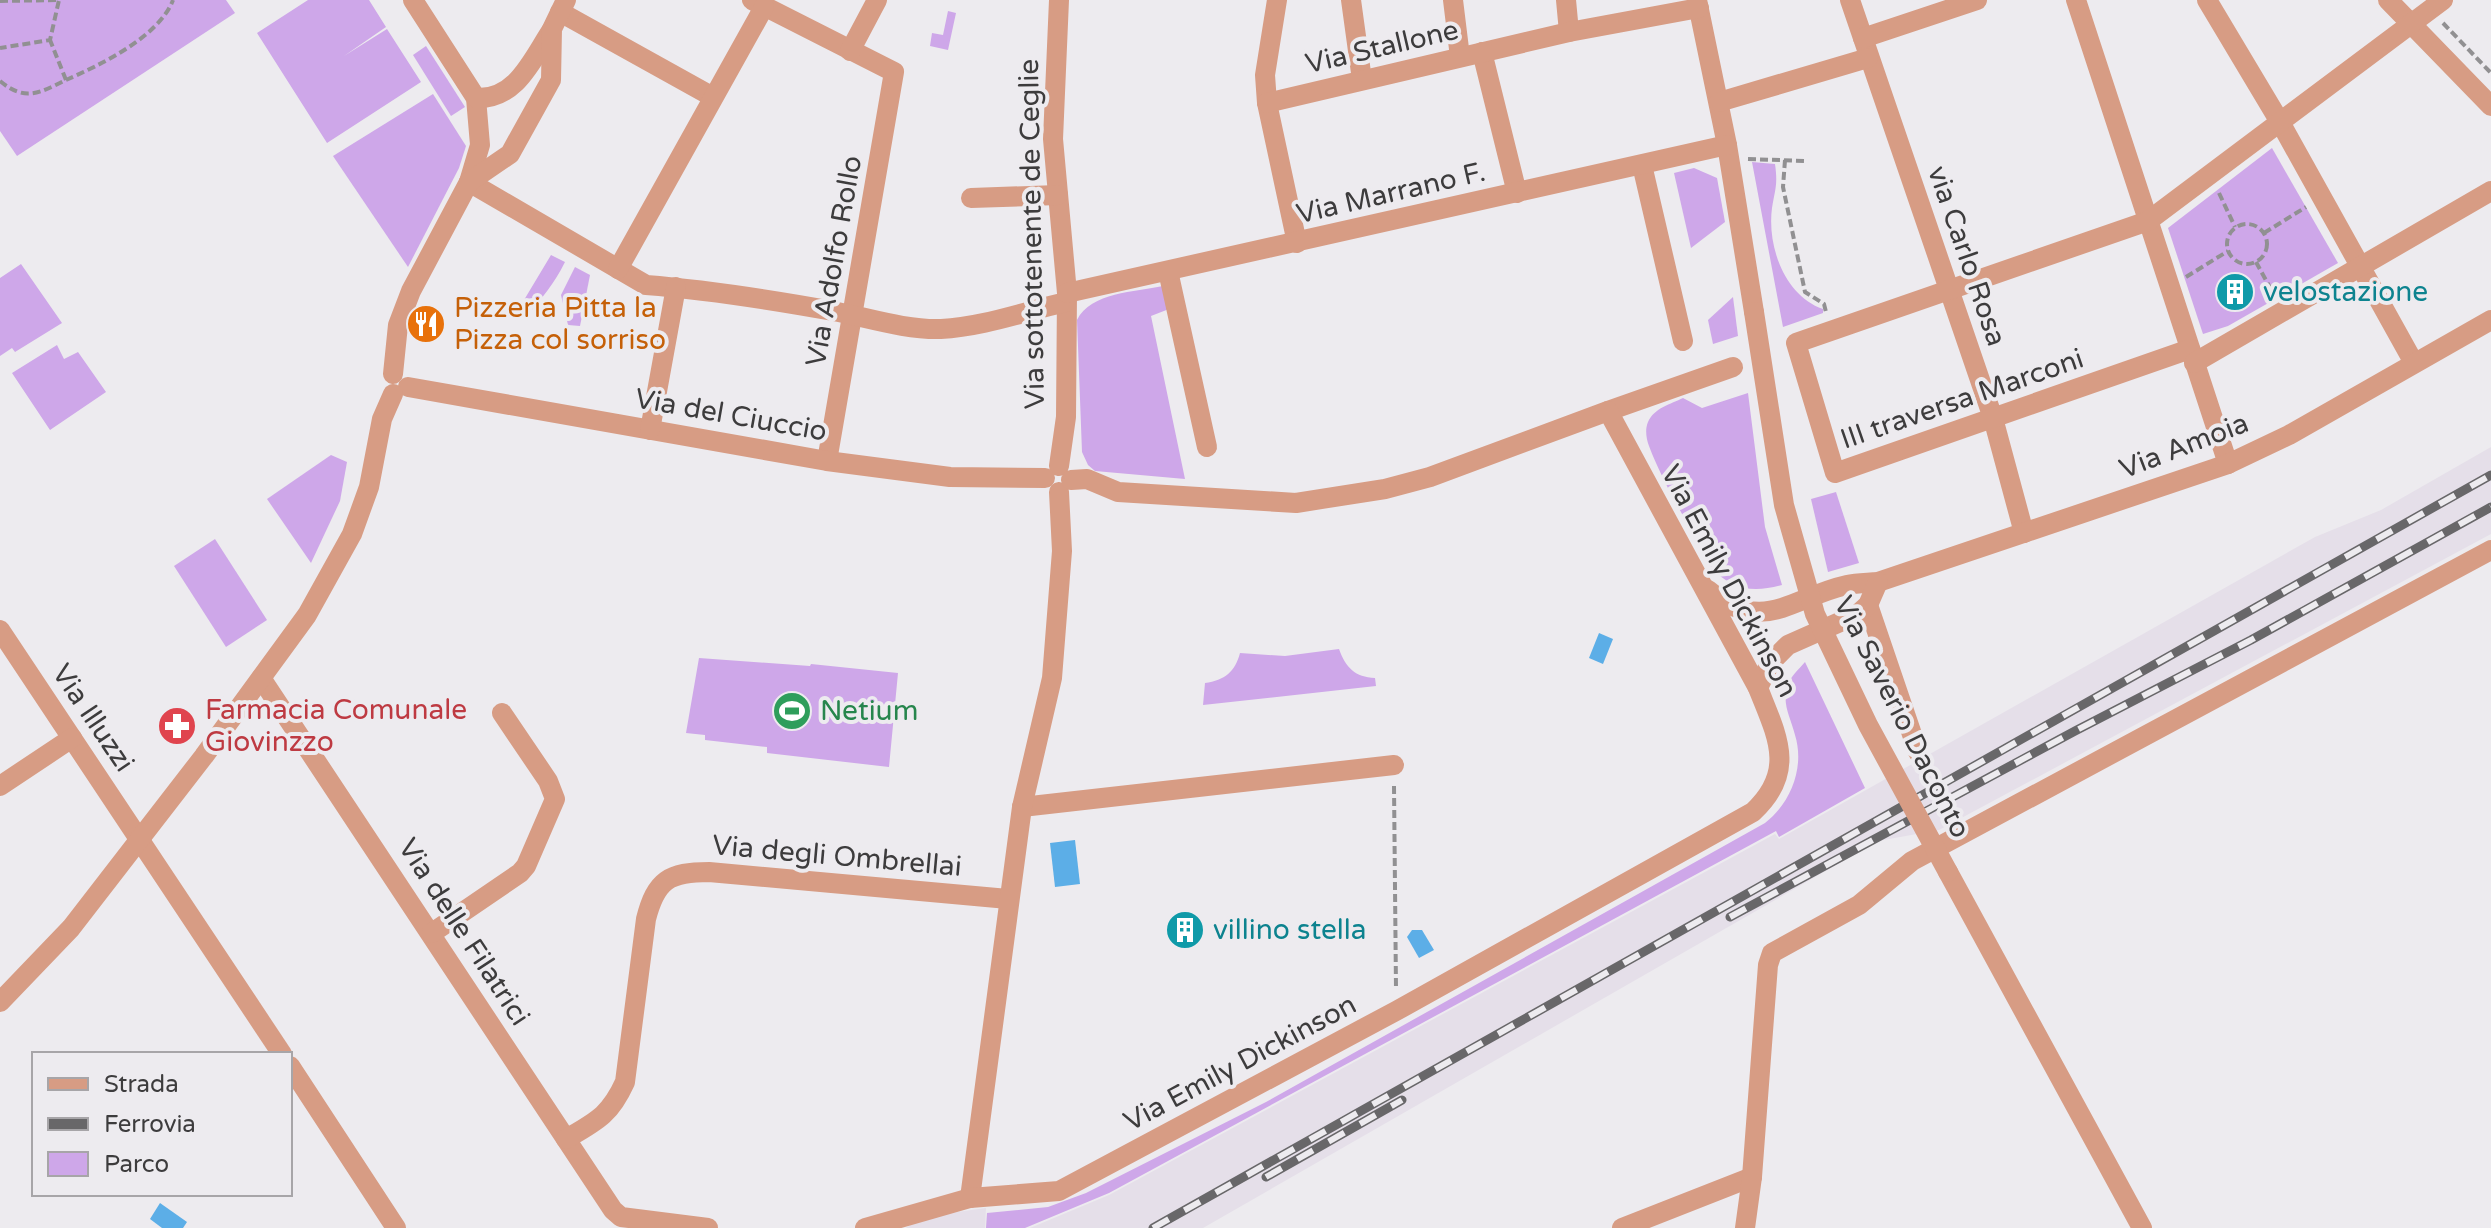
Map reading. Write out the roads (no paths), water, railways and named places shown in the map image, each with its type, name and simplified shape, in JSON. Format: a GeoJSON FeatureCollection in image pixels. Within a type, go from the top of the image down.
{"type":"FeatureCollection","features":[{"type":"Feature","properties":{"kind":"street"},"geometry":{"type":"LineString","coordinates":[[0,1002],[71,928],[261,678],[307,615],[352,534],[369,487],[382,419],[398,385],[398,325],[411,291],[469,182],[480,145],[476,98],[413,0]]}},
{"type":"Feature","properties":{"kind":"street"},"geometry":{"type":"LineString","coordinates":[[618,269],[713,97],[758,4],[850,51],[877,0]]}},
{"type":"Feature","properties":{"kind":"street","name":"Via sottotenente de Ceglie"},"geometry":{"type":"LineString","coordinates":[[1059,0],[1053,139],[1067,298],[1066,417],[1059,479]]}},
{"type":"Feature","properties":{"kind":"street"},"geometry":{"type":"LineString","coordinates":[[1277,0],[1265,75],[1267,103],[1297,243]]}},
{"type":"Feature","properties":{"kind":"street"},"geometry":{"type":"LineString","coordinates":[[1351,0],[1362,80]]}},
{"type":"Feature","properties":{"kind":"street"},"geometry":{"type":"LineString","coordinates":[[1453,0],[1460,57]]}},
{"type":"Feature","properties":{"kind":"street"},"geometry":{"type":"LineString","coordinates":[[1566,0],[1569,32]]}},
{"type":"Feature","properties":{"kind":"street","name":"via Carlo Rosa"},"geometry":{"type":"LineString","coordinates":[[1850,0],[1993,418],[2024,533]]}},
{"type":"Feature","properties":{"kind":"street"},"geometry":{"type":"LineString","coordinates":[[2076,0],[2228,464]]}},
{"type":"Feature","properties":{"kind":"street"},"geometry":{"type":"LineString","coordinates":[[2207,0],[2280,122],[2414,363]]}},
{"type":"Feature","properties":{"kind":"street"},"geometry":{"type":"LineString","coordinates":[[2388,0],[2491,106]]}},
{"type":"Feature","properties":{"kind":"street"},"geometry":{"type":"LineString","coordinates":[[1719,102],[1866,48],[1968,1]]}},
{"type":"Feature","properties":{"kind":"street","name":"Via Stallone"},"geometry":{"type":"LineString","coordinates":[[1267,103],[1698,4]]}},
{"type":"Feature","properties":{"kind":"street","name":"Via Saverio Daconto"},"geometry":{"type":"LineString","coordinates":[[1698,4],[1728,153],[1784,505],[1815,614],[1868,725],[2142,1228]]}},
{"type":"Feature","properties":{"kind":"street"},"geometry":{"type":"LineString","coordinates":[[1949,290],[2148,221],[2437,5]]}},
{"type":"Feature","properties":{"kind":"street"},"geometry":{"type":"LineString","coordinates":[[476,98],[492,99],[518,81],[559,14]]}},
{"type":"Feature","properties":{"kind":"street"},"geometry":{"type":"LineString","coordinates":[[559,14],[713,97]]}},
{"type":"Feature","properties":{"kind":"street"},"geometry":{"type":"LineString","coordinates":[[469,182],[510,154],[551,80],[559,14]]}},
{"type":"Feature","properties":{"kind":"street","name":"Via Adolfo Rollo"},"geometry":{"type":"LineString","coordinates":[[827,461],[894,72],[850,51]]}},
{"type":"Feature","properties":{"kind":"street"},"geometry":{"type":"LineString","coordinates":[[1482,52],[1517,193]]}},
{"type":"Feature","properties":{"kind":"street","name":"Via Marrano F."},"geometry":{"type":"LineString","coordinates":[[469,182],[646,285],[676,287],[940,329],[965,326],[1168,271],[1642,165],[1728,153]]}},
{"type":"Feature","properties":{"kind":"street"},"geometry":{"type":"LineString","coordinates":[[1642,165],[1683,341]]}},
{"type":"Feature","properties":{"kind":"street","name":"III traversa Marconi"},"geometry":{"type":"LineString","coordinates":[[1949,290],[1796,343],[1835,473],[1993,418],[2192,356],[2283,311],[2491,191]]}},
{"type":"Feature","properties":{"kind":"street"},"geometry":{"type":"LineString","coordinates":[[971,198],[1058,195]]}},
{"type":"Feature","properties":{"kind":"street"},"geometry":{"type":"LineString","coordinates":[[1168,271],[1207,447]]}},
{"type":"Feature","properties":{"kind":"street"},"geometry":{"type":"LineString","coordinates":[[650,430],[676,287]]}},
{"type":"Feature","properties":{"kind":"street","name":"Via Amoia"},"geometry":{"type":"LineString","coordinates":[[1702,585],[1729,604],[1750,611],[1773,613],[1847,585],[1878,582],[2024,533],[2228,464],[2289,435],[2491,320]]}},
{"type":"Feature","properties":{"kind":"street"},"geometry":{"type":"LineString","coordinates":[[970,1198],[1022,807],[1052,678],[1062,551],[1059,479],[1087,479],[1118,492],[1296,503],[1385,489],[1430,477],[1733,367]]}},
{"type":"Feature","properties":{"kind":"street","name":"Via del Ciuccio"},"geometry":{"type":"LineString","coordinates":[[398,385],[827,461],[950,477],[1059,479]]}},
{"type":"Feature","properties":{"kind":"street","name":"Via Emily Dickinson"},"geometry":{"type":"LineString","coordinates":[[865,1228],[970,1198],[1059,1191],[1396,1011],[1753,812],[1774,788],[1780,764],[1776,734],[1758,688],[1608,411]]}},
{"type":"Feature","properties":{"kind":"street"},"geometry":{"type":"LineString","coordinates":[[1745,1228],[1752,1177],[1768,965],[1772,953],[1859,905],[1912,861],[2491,550]]}},
{"type":"Feature","properties":{"kind":"street"},"geometry":{"type":"LineString","coordinates":[[1758,688],[1770,663],[1788,645],[1858,614],[1868,605],[1878,582]]}},
{"type":"Feature","properties":{"kind":"street"},"geometry":{"type":"LineString","coordinates":[[1868,605],[1918,752]]}},
{"type":"Feature","properties":{"kind":"street","name":"Via Illuzzi"},"geometry":{"type":"LineString","coordinates":[[0,630],[281,1052]]}},
{"type":"Feature","properties":{"kind":"street","name":"Via delle Filatrici"},"geometry":{"type":"LineString","coordinates":[[261,678],[613,1210],[621,1217],[708,1228]]}},
{"type":"Feature","properties":{"kind":"street"},"geometry":{"type":"LineString","coordinates":[[432,933],[520,873],[526,866],[555,799],[548,781],[502,713]]}},
{"type":"Feature","properties":{"kind":"street"},"geometry":{"type":"LineString","coordinates":[[0,786],[72,738]]}},
{"type":"Feature","properties":{"kind":"street"},"geometry":{"type":"LineString","coordinates":[[1022,807],[1394,765]]}},
{"type":"Feature","properties":{"kind":"street","name":"Via degli Ombrellai"},"geometry":{"type":"LineString","coordinates":[[566,1139],[597,1121],[615,1105],[625,1082],[646,919],[651,899],[663,880],[687,872],[709,872],[1008,899]]}},
{"type":"Feature","properties":{"kind":"street"},"geometry":{"type":"LineString","coordinates":[[292,1069],[396,1228]]}},
{"type":"Feature","properties":{"kind":"street"},"geometry":{"type":"LineString","coordinates":[[1622,1228],[1752,1177]]}},
{"type":"Feature","properties":{"kind":"water"},"geometry":{"type":"Polygon","coordinates":[[[1599,633],[1613,639],[1603,664],[1589,658],[1599,633]]]}},
{"type":"Feature","properties":{"kind":"water"},"geometry":{"type":"Polygon","coordinates":[[[1075,840],[1080,884],[1055,887],[1050,843],[1075,840]]]}},
{"type":"Feature","properties":{"kind":"water"},"geometry":{"type":"Polygon","coordinates":[[[1412,930],[1422,930],[1434,950],[1419,958],[1407,937],[1412,930]]]}},
{"type":"Feature","properties":{"kind":"water"},"geometry":{"type":"Polygon","coordinates":[[[160,1203],[187,1222],[183,1228],[162,1228],[150,1219],[160,1203]]]}},
{"type":"Feature","properties":{"kind":"railway"},"geometry":{"type":"LineString","coordinates":[[1153,1228],[2491,475]]}},
{"type":"Feature","properties":{"kind":"railway"},"geometry":{"type":"LineString","coordinates":[[1730,917],[2251,640],[2491,507]]}},
{"type":"Feature","properties":{"kind":"railway"},"geometry":{"type":"LineString","coordinates":[[1266,1177],[1402,1100]]}},
{"type":"Feature","properties":{"kind":"place","name":"velostazione"},"geometry":{"type":"Point","coordinates":[2235,292]}},
{"type":"Feature","properties":{"kind":"place","name":"Pizzeria Pitta la Pizza col sorriso"},"geometry":{"type":"Point","coordinates":[426,324]}},
{"type":"Feature","properties":{"kind":"place","name":"Netium"},"geometry":{"type":"Point","coordinates":[792,711]}},
{"type":"Feature","properties":{"kind":"place","name":"Farmacia Comunale Giovinzzo"},"geometry":{"type":"Point","coordinates":[177,726]}},
{"type":"Feature","properties":{"kind":"place","name":"villino stella"},"geometry":{"type":"Point","coordinates":[1185,930]}}]}
